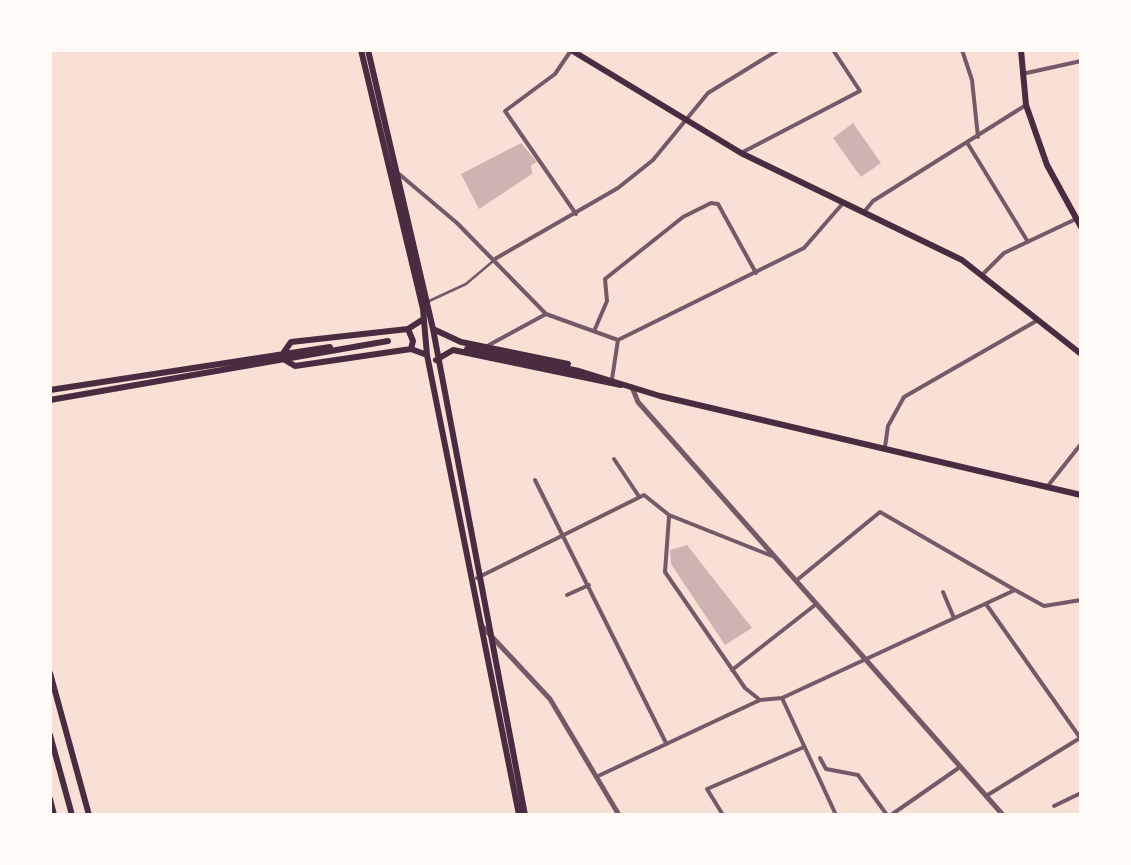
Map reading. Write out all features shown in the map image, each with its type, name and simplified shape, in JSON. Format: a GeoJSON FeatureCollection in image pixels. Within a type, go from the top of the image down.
{"type":"FeatureCollection","features":[{"type":"Feature","properties":{"kind":"main road"},"geometry":{"type":"LineString","coordinates":[[364,50],[398,173],[433,329],[522,815]]}},
{"type":"Feature","properties":{"kind":"main road"},"geometry":{"type":"LineString","coordinates":[[364,50],[423,317],[427,354],[522,815]]}},
{"type":"Feature","properties":{"kind":"main road"},"geometry":{"type":"LineString","coordinates":[[572,50],[740,154],[984,274],[1081,354]]}},
{"type":"Feature","properties":{"kind":"main road"},"geometry":{"type":"LineString","coordinates":[[1021,50],[1026,105],[1047,166],[1081,228]]}},
{"type":"Feature","properties":{"kind":"main road"},"geometry":{"type":"LineString","coordinates":[[284,356],[291,342],[408,330],[423,317]]}},
{"type":"Feature","properties":{"kind":"main road"},"geometry":{"type":"LineString","coordinates":[[433,329],[464,348],[601,384],[628,386],[1081,495]]}},
{"type":"Feature","properties":{"kind":"main road"},"geometry":{"type":"LineString","coordinates":[[408,330],[413,341],[410,349]]}},
{"type":"Feature","properties":{"kind":"main road"},"geometry":{"type":"LineString","coordinates":[[50,390],[284,356],[388,341],[284,356],[50,400]]}},
{"type":"Feature","properties":{"kind":"main road"},"geometry":{"type":"LineString","coordinates":[[436,362],[445,352],[484,347],[596,371],[628,386]]}},
{"type":"Feature","properties":{"kind":"main road"},"geometry":{"type":"LineString","coordinates":[[464,348],[612,379]]}},
{"type":"Feature","properties":{"kind":"main road"},"geometry":{"type":"LineString","coordinates":[[284,356],[295,366],[410,349],[427,354]]}},
{"type":"Feature","properties":{"kind":"main road"},"geometry":{"type":"LineString","coordinates":[[50,673],[90,815]]}},
{"type":"Feature","properties":{"kind":"main road"},"geometry":{"type":"LineString","coordinates":[[50,735],[72,815]]}},
{"type":"Feature","properties":{"kind":"main road"},"geometry":{"type":"LineString","coordinates":[[50,799],[54,815]]}},
{"type":"Feature","properties":{"kind":"street"},"geometry":{"type":"LineString","coordinates":[[572,50],[554,74],[505,111],[576,214]]}},
{"type":"Feature","properties":{"kind":"street"},"geometry":{"type":"LineString","coordinates":[[426,303],[466,284],[493,260],[576,214],[652,160],[708,93],[778,50]]}},
{"type":"Feature","properties":{"kind":"street"},"geometry":{"type":"LineString","coordinates":[[740,154],[860,90],[833,50]]}},
{"type":"Feature","properties":{"kind":"street"},"geometry":{"type":"LineString","coordinates":[[971,50],[962,51],[972,80],[978,138]]}},
{"type":"Feature","properties":{"kind":"street"},"geometry":{"type":"LineString","coordinates":[[1022,74],[1081,61]]}},
{"type":"Feature","properties":{"kind":"street"},"geometry":{"type":"LineString","coordinates":[[864,212],[873,201],[1026,105]]}},
{"type":"Feature","properties":{"kind":"street"},"geometry":{"type":"LineString","coordinates":[[968,144],[1028,242]]}},
{"type":"Feature","properties":{"kind":"street"},"geometry":{"type":"LineString","coordinates":[[398,173],[546,314],[618,340]]}},
{"type":"Feature","properties":{"kind":"street"},"geometry":{"type":"LineString","coordinates":[[595,329],[607,301],[605,279],[682,218],[711,202],[718,204],[756,272]]}},
{"type":"Feature","properties":{"kind":"street"},"geometry":{"type":"LineString","coordinates":[[618,340],[804,248],[844,202]]}},
{"type":"Feature","properties":{"kind":"street"},"geometry":{"type":"LineString","coordinates":[[984,274],[1004,253],[1076,219]]}},
{"type":"Feature","properties":{"kind":"street"},"geometry":{"type":"LineString","coordinates":[[484,347],[546,314]]}},
{"type":"Feature","properties":{"kind":"street"},"geometry":{"type":"LineString","coordinates":[[885,447],[888,426],[904,398],[1038,320]]}},
{"type":"Feature","properties":{"kind":"street"},"geometry":{"type":"LineString","coordinates":[[612,379],[618,340]]}},
{"type":"Feature","properties":{"kind":"street"},"geometry":{"type":"LineString","coordinates":[[628,386],[1002,815]]}},
{"type":"Feature","properties":{"kind":"street"},"geometry":{"type":"LineString","coordinates":[[1046,487],[1081,444]]}},
{"type":"Feature","properties":{"kind":"street"},"geometry":{"type":"LineString","coordinates":[[614,459],[638,495]]}},
{"type":"Feature","properties":{"kind":"street"},"geometry":{"type":"LineString","coordinates":[[535,480],[666,743]]}},
{"type":"Feature","properties":{"kind":"street"},"geometry":{"type":"LineString","coordinates":[[477,578],[644,494],[669,515],[777,558]]}},
{"type":"Feature","properties":{"kind":"street"},"geometry":{"type":"LineString","coordinates":[[797,580],[880,512],[1044,606],[1081,600]]}},
{"type":"Feature","properties":{"kind":"street"},"geometry":{"type":"LineString","coordinates":[[669,515],[664,572],[732,670],[760,700]]}},
{"type":"Feature","properties":{"kind":"street"},"geometry":{"type":"LineString","coordinates":[[567,595],[589,585]]}},
{"type":"Feature","properties":{"kind":"street"},"geometry":{"type":"LineString","coordinates":[[596,777],[760,700],[782,698],[1015,590]]}},
{"type":"Feature","properties":{"kind":"street"},"geometry":{"type":"LineString","coordinates":[[943,592],[954,618]]}},
{"type":"Feature","properties":{"kind":"street"},"geometry":{"type":"LineString","coordinates":[[732,670],[817,604]]}},
{"type":"Feature","properties":{"kind":"street"},"geometry":{"type":"LineString","coordinates":[[986,604],[1081,739],[986,796]]}},
{"type":"Feature","properties":{"kind":"street"},"geometry":{"type":"LineString","coordinates":[[481,624],[550,699],[619,815]]}},
{"type":"Feature","properties":{"kind":"street"},"geometry":{"type":"LineString","coordinates":[[782,698],[836,815]]}},
{"type":"Feature","properties":{"kind":"street"},"geometry":{"type":"LineString","coordinates":[[722,815],[707,788],[804,747]]}},
{"type":"Feature","properties":{"kind":"street"},"geometry":{"type":"LineString","coordinates":[[820,758],[826,769],[858,775],[889,815],[960,767]]}},
{"type":"Feature","properties":{"kind":"street"},"geometry":{"type":"LineString","coordinates":[[1054,806],[1081,793]]}},
{"type":"Feature","properties":{"kind":"building"},"geometry":{"type":"Polygon","coordinates":[[[853,123],[881,163],[861,177],[833,138],[853,123]]]}},
{"type":"Feature","properties":{"kind":"building"},"geometry":{"type":"Polygon","coordinates":[[[521,143],[537,162],[531,165],[532,174],[479,209],[461,174],[521,143]]]}},
{"type":"Feature","properties":{"kind":"building"},"geometry":{"type":"Polygon","coordinates":[[[687,545],[752,628],[725,645],[671,564],[670,550],[687,545]]]}}]}
